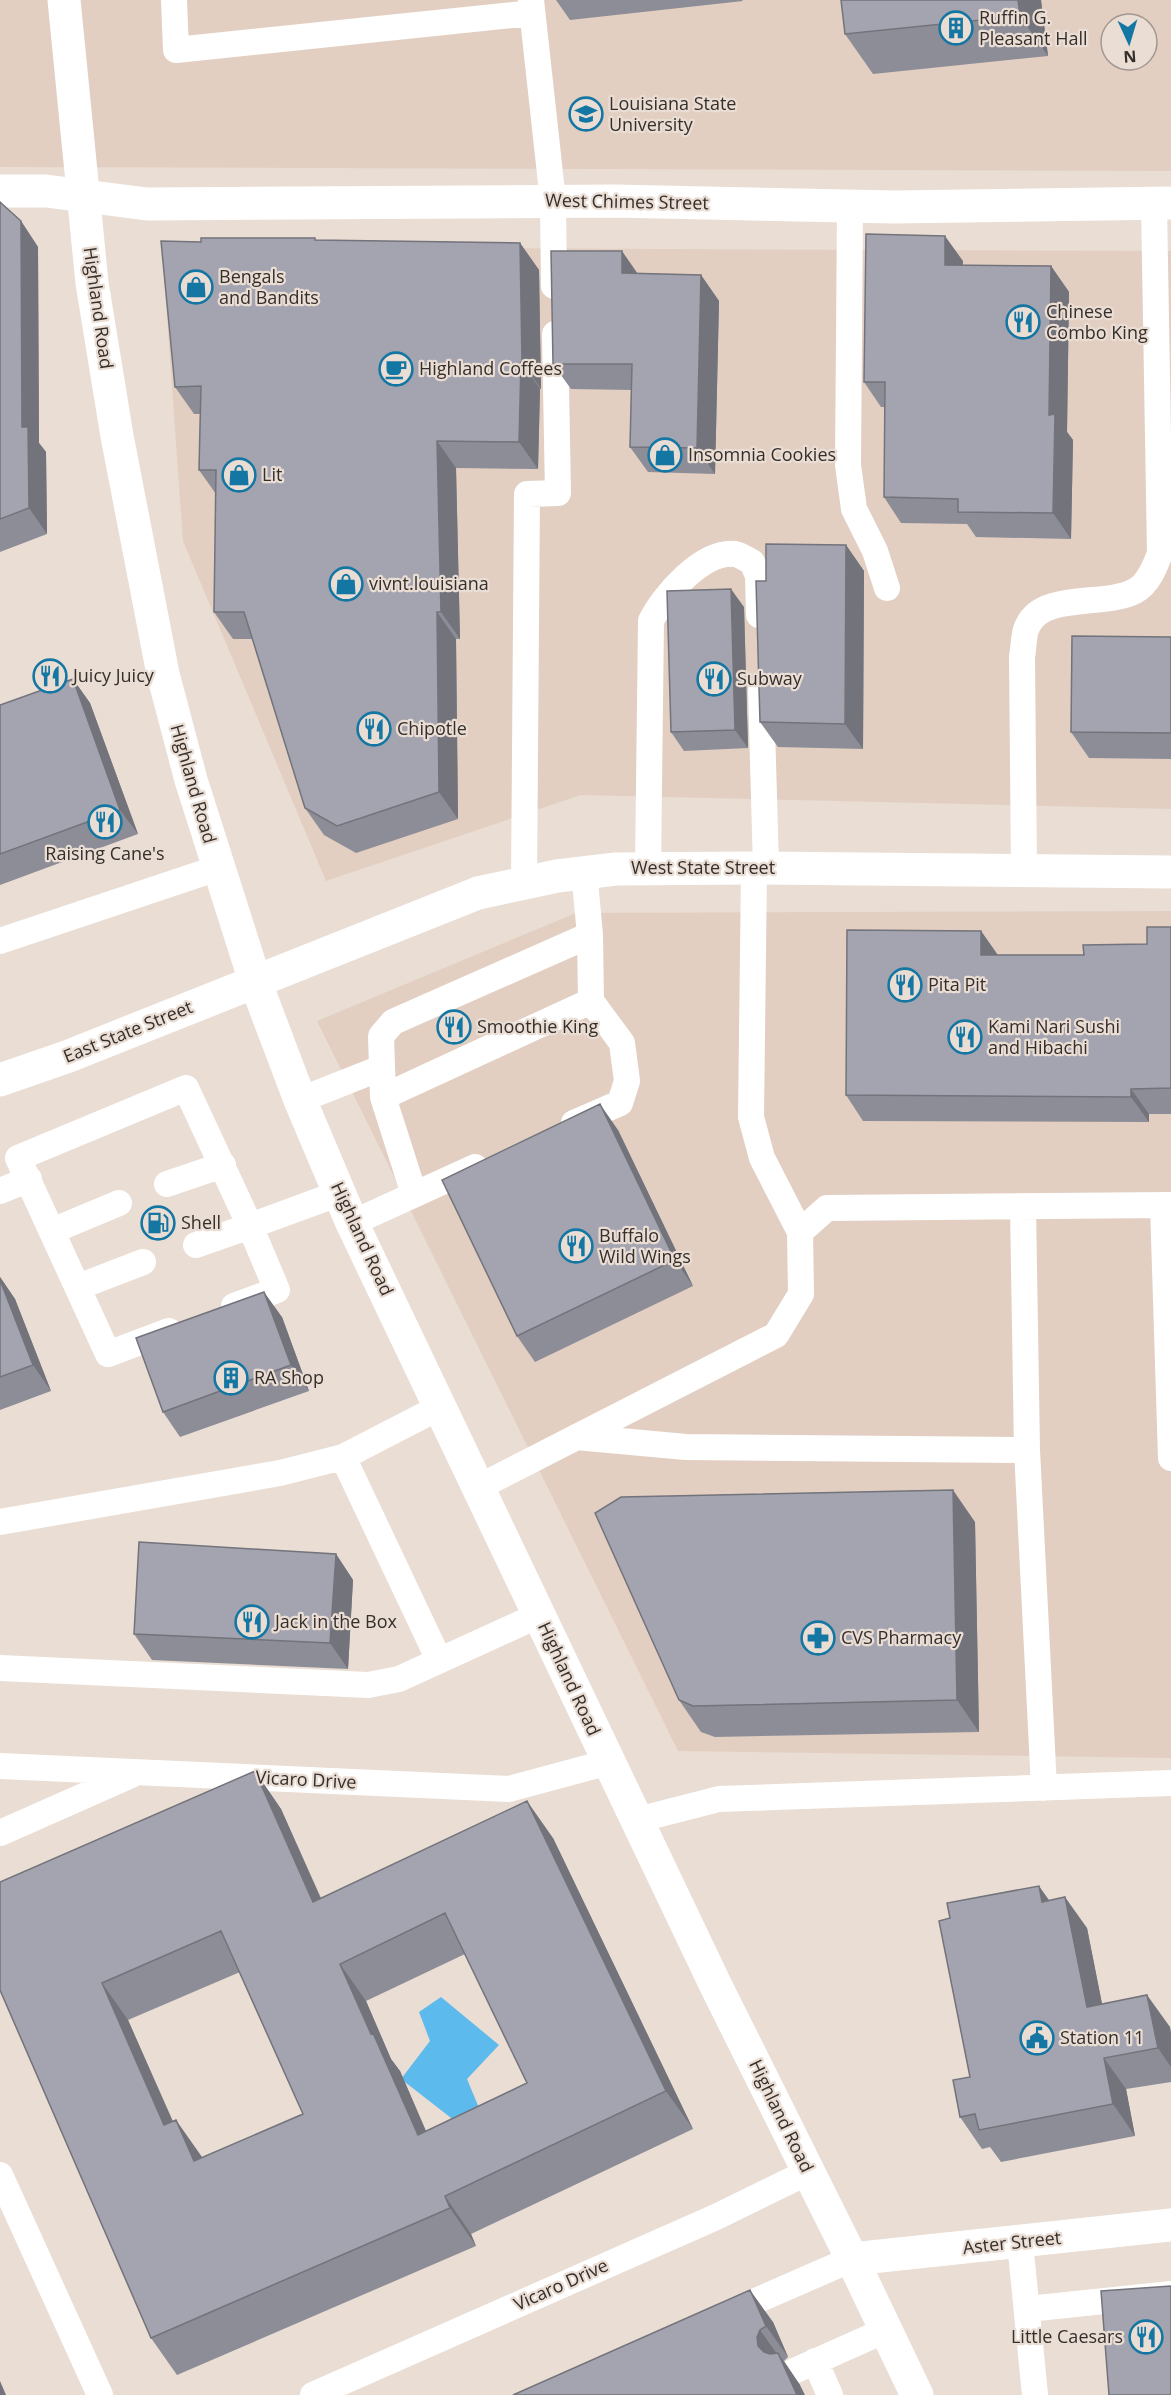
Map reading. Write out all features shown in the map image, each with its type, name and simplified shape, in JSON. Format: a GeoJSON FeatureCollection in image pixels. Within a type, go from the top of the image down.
{"type":"FeatureCollection","features":[{"type":"Feature","properties":{"kind":"street","name":"Highland Road"},"geometry":{"type":"LineString","coordinates":[[64,0],[92,283],[148,603],[178,737],[255,981],[300,1100],[352,1222],[609,1762],[917,2395]]}},
{"type":"Feature","properties":{"kind":"street","name":"West Chimes Street"},"geometry":{"type":"LineString","coordinates":[[0,191],[46,191],[147,204],[553,201],[850,206],[1163,203]]}},
{"type":"Feature","properties":{"kind":"street","name":"West State Street"},"geometry":{"type":"LineString","coordinates":[[255,981],[478,893],[584,871],[648,868],[760,868],[1171,872]]}},
{"type":"Feature","properties":{"kind":"street","name":"East State Street"},"geometry":{"type":"LineString","coordinates":[[0,1080],[69,1056],[255,981]]}},
{"type":"Feature","properties":{"kind":"street","name":"Aster Street"},"geometry":{"type":"LineString","coordinates":[[852,2259],[1171,2225]]}},
{"type":"Feature","properties":{"kind":"lane"},"geometry":{"type":"LineString","coordinates":[[174,0],[176,50],[531,6],[553,201],[558,493],[526,494],[524,883]]}},
{"type":"Feature","properties":{"kind":"lane"},"geometry":{"type":"LineString","coordinates":[[1024,870],[1022,657],[1028,625],[1040,611],[1062,603],[1110,600],[1136,591],[1151,574],[1160,553],[1163,203]]}},
{"type":"Feature","properties":{"kind":"lane"},"geometry":{"type":"LineString","coordinates":[[850,206],[848,465],[854,509],[875,551],[887,588]]}},
{"type":"Feature","properties":{"kind":"lane"},"geometry":{"type":"LineString","coordinates":[[648,868],[651,621],[660,603],[687,574],[710,559],[734,554],[752,562],[758,576],[759,634]]}},
{"type":"Feature","properties":{"kind":"lane"},"geometry":{"type":"LineString","coordinates":[[479,1486],[776,1335],[801,1294],[800,1232],[762,1158],[751,1117],[760,868],[760,669]]}},
{"type":"Feature","properties":{"kind":"lane"},"geometry":{"type":"LineString","coordinates":[[0,941],[218,868]]}},
{"type":"Feature","properties":{"kind":"lane"},"geometry":{"type":"LineString","coordinates":[[555,1132],[620,1103],[627,1081],[622,1043],[591,1001],[590,936],[584,871]]}},
{"type":"Feature","properties":{"kind":"lane"},"geometry":{"type":"LineString","coordinates":[[414,1194],[383,1097],[381,1036],[393,1022],[590,936]]}},
{"type":"Feature","properties":{"kind":"lane"},"geometry":{"type":"LineString","coordinates":[[383,1097],[591,1001]]}},
{"type":"Feature","properties":{"kind":"lane"},"geometry":{"type":"LineString","coordinates":[[300,1100],[381,1068]]}},
{"type":"Feature","properties":{"kind":"lane"},"geometry":{"type":"LineString","coordinates":[[186,1088],[223,1165],[277,1290],[108,1354],[18,1158],[186,1088]]}},
{"type":"Feature","properties":{"kind":"lane"},"geometry":{"type":"LineString","coordinates":[[352,1222],[501,1156]]}},
{"type":"Feature","properties":{"kind":"lane"},"geometry":{"type":"LineString","coordinates":[[167,1184],[223,1165]]}},
{"type":"Feature","properties":{"kind":"lane"},"geometry":{"type":"LineString","coordinates":[[0,1191],[29,1179]]}},
{"type":"Feature","properties":{"kind":"lane"},"geometry":{"type":"LineString","coordinates":[[196,1245],[340,1193]]}},
{"type":"Feature","properties":{"kind":"lane"},"geometry":{"type":"LineString","coordinates":[[52,1232],[119,1203]]}},
{"type":"Feature","properties":{"kind":"lane"},"geometry":{"type":"LineString","coordinates":[[800,1232],[827,1208],[1167,1205],[1171,1458]]}},
{"type":"Feature","properties":{"kind":"lane"},"geometry":{"type":"LineString","coordinates":[[1023,1207],[1027,1450],[1044,1788]]}},
{"type":"Feature","properties":{"kind":"lane"},"geometry":{"type":"LineString","coordinates":[[78,1287],[143,1262]]}},
{"type":"Feature","properties":{"kind":"lane"},"geometry":{"type":"LineString","coordinates":[[0,1522],[280,1473],[343,1457],[440,1407]]}},
{"type":"Feature","properties":{"kind":"lane"},"geometry":{"type":"LineString","coordinates":[[576,1437],[686,1447],[1027,1450]]}},
{"type":"Feature","properties":{"kind":"lane"},"geometry":{"type":"LineString","coordinates":[[343,1457],[439,1660]]}},
{"type":"Feature","properties":{"kind":"lane"},"geometry":{"type":"LineString","coordinates":[[0,1668],[368,1685],[399,1679],[539,1615]]}},
{"type":"Feature","properties":{"kind":"lane","name":"Vicaro Drive"},"geometry":{"type":"LineString","coordinates":[[0,1766],[509,1789],[609,1762]]}},
{"type":"Feature","properties":{"kind":"lane"},"geometry":{"type":"LineString","coordinates":[[0,1833],[138,1772]]}},
{"type":"Feature","properties":{"kind":"lane"},"geometry":{"type":"LineString","coordinates":[[637,1820],[719,1799],[1171,1782]]}},
{"type":"Feature","properties":{"kind":"lane","name":"Vicaro Drive"},"geometry":{"type":"LineString","coordinates":[[313,2395],[716,2217],[808,2172]]}},
{"type":"Feature","properties":{"kind":"lane"},"geometry":{"type":"LineString","coordinates":[[0,2175],[100,2395]]}},
{"type":"Feature","properties":{"kind":"lane"},"geometry":{"type":"LineString","coordinates":[[1020,2242],[1035,2395]]}},
{"type":"Feature","properties":{"kind":"lane"},"geometry":{"type":"LineString","coordinates":[[703,2325],[852,2259]]}},
{"type":"Feature","properties":{"kind":"lane"},"geometry":{"type":"LineString","coordinates":[[1028,2309],[1171,2294]]}},
{"type":"Feature","properties":{"kind":"lane"},"geometry":{"type":"LineString","coordinates":[[830,2395],[804,2366],[886,2330]]}},
{"type":"Feature","properties":{"kind":"shaded area","name":"Louisiana State University"},"geometry":{"type":"Polygon","coordinates":[[[0,0],[1171,0],[1171,171],[0,167],[0,0]]]}},
{"type":"Feature","properties":{"kind":"shaded area"},"geometry":{"type":"Polygon","coordinates":[[[162,247],[1171,251],[1171,809],[581,795],[326,881],[183,541],[162,247]]]}},
{"type":"Feature","properties":{"kind":"shaded area"},"geometry":{"type":"Polygon","coordinates":[[[1171,911],[1171,1758],[678,1751],[317,1021],[576,913],[1171,911]]]}},
{"type":"Feature","properties":{"kind":"water"},"geometry":{"type":"Polygon","coordinates":[[[441,1997],[499,2045],[467,2079],[484,2120],[464,2128],[401,2079],[430,2041],[419,2012],[441,1997]]]}},
{"type":"Feature","properties":{"kind":"building"},"geometry":{"type":"Polygon","coordinates":[[[841,0],[1018,0],[1020,16],[845,34],[841,0]]]}},
{"type":"Feature","properties":{"kind":"building"},"geometry":{"type":"Polygon","coordinates":[[[0,202],[21,221],[22,427],[28,427],[29,508],[0,519],[0,202]]]}},
{"type":"Feature","properties":{"kind":"building"},"geometry":{"type":"Polygon","coordinates":[[[866,234],[945,236],[945,265],[1051,266],[1049,415],[1055,414],[1053,513],[958,512],[958,499],[884,497],[885,382],[864,382],[866,234]]]}},
{"type":"Feature","properties":{"kind":"building"},"geometry":{"type":"Polygon","coordinates":[[[201,238],[520,243],[522,362],[519,442],[437,441],[441,612],[437,612],[439,792],[337,826],[305,808],[244,612],[214,612],[216,470],[199,470],[201,386],[175,387],[161,241],[201,242],[201,238]]]}},
{"type":"Feature","properties":{"kind":"building"},"geometry":{"type":"Polygon","coordinates":[[[551,251],[622,251],[622,273],[701,275],[697,448],[630,447],[632,364],[553,364],[551,251]]]}},
{"type":"Feature","properties":{"kind":"building"},"geometry":{"type":"Polygon","coordinates":[[[766,544],[846,545],[845,724],[760,722],[756,581],[766,581],[766,544]]]}},
{"type":"Feature","properties":{"kind":"building","name":"Subway"},"geometry":{"type":"Polygon","coordinates":[[[731,589],[735,730],[671,732],[667,591],[731,589]]]}},
{"type":"Feature","properties":{"kind":"building"},"geometry":{"type":"Polygon","coordinates":[[[1072,636],[1171,637],[1171,733],[1071,732],[1072,636]]]}},
{"type":"Feature","properties":{"kind":"building"},"geometry":{"type":"Polygon","coordinates":[[[73,679],[120,810],[0,854],[0,705],[73,679]]]}},
{"type":"Feature","properties":{"kind":"building"},"geometry":{"type":"Polygon","coordinates":[[[1147,927],[1171,927],[1171,1088],[1131,1089],[1131,1097],[846,1095],[847,930],[981,931],[981,955],[1084,955],[1083,945],[1147,944],[1147,927]]]}},
{"type":"Feature","properties":{"kind":"building","name":"Buffalo Wild Wings"},"geometry":{"type":"Polygon","coordinates":[[[600,1104],[675,1260],[517,1336],[442,1180],[600,1104]]]}},
{"type":"Feature","properties":{"kind":"building"},"geometry":{"type":"Polygon","coordinates":[[[0,1280],[33,1365],[0,1377],[0,1280]]]}},
{"type":"Feature","properties":{"kind":"building"},"geometry":{"type":"Polygon","coordinates":[[[264,1292],[291,1365],[163,1412],[136,1338],[264,1292]]]}},
{"type":"Feature","properties":{"kind":"building","name":"CVS Pharmacy"},"geometry":{"type":"Polygon","coordinates":[[[953,1490],[957,1700],[693,1706],[679,1700],[595,1513],[621,1497],[953,1490]]]}},
{"type":"Feature","properties":{"kind":"building","name":"Jack in the Box"},"geometry":{"type":"Polygon","coordinates":[[[139,1542],[336,1554],[330,1643],[134,1634],[139,1542]]]}},
{"type":"Feature","properties":{"kind":"building"},"geometry":{"type":"Polygon","coordinates":[[[255,1771],[313,1902],[527,1801],[666,2091],[445,2196],[450,2208],[151,2338],[0,1990],[0,1882],[255,1771]],[[445,1913],[340,1964],[418,2135],[527,2083],[445,1913]],[[221,1931],[102,1983],[164,2125],[176,2120],[194,2161],[303,2114],[221,1931]]]}},
{"type":"Feature","properties":{"kind":"building","name":"Station 11"},"geometry":{"type":"Polygon","coordinates":[[[1039,1886],[1042,1902],[1065,1897],[1087,2007],[1147,1995],[1158,2048],[1104,2058],[1113,2104],[979,2130],[975,2114],[960,2117],[953,2080],[970,2077],[939,1921],[950,1918],[947,1903],[1039,1886]]]}},
{"type":"Feature","properties":{"kind":"building","name":"Little Caesars"},"geometry":{"type":"Polygon","coordinates":[[[1171,2286],[1171,2395],[1109,2395],[1101,2291],[1171,2286]]]}},
{"type":"Feature","properties":{"kind":"building"},"geometry":{"type":"Polygon","coordinates":[[[750,2290],[766,2326],[760,2330],[757,2337],[758,2346],[764,2352],[778,2353],[797,2395],[513,2395],[750,2290]]]}},
{"type":"Feature","properties":{"kind":"place","name":"Ruffin G. Pleasant Hall"},"geometry":{"type":"Point","coordinates":[956,28]}},
{"type":"Feature","properties":{"kind":"place","name":"Louisiana State University"},"geometry":{"type":"Point","coordinates":[586,114]}},
{"type":"Feature","properties":{"kind":"place","name":"Bengals and Bandits"},"geometry":{"type":"Point","coordinates":[196,287]}},
{"type":"Feature","properties":{"kind":"place","name":"Chinese Combo King"},"geometry":{"type":"Point","coordinates":[1023,322]}},
{"type":"Feature","properties":{"kind":"place","name":"Highland Coffees"},"geometry":{"type":"Point","coordinates":[396,369]}},
{"type":"Feature","properties":{"kind":"place","name":"Insomnia Cookies"},"geometry":{"type":"Point","coordinates":[665,455]}},
{"type":"Feature","properties":{"kind":"place","name":"Lit"},"geometry":{"type":"Point","coordinates":[239,475]}},
{"type":"Feature","properties":{"kind":"place","name":"vivnt.louisiana"},"geometry":{"type":"Point","coordinates":[346,584]}},
{"type":"Feature","properties":{"kind":"place","name":"Juicy Juicy"},"geometry":{"type":"Point","coordinates":[50,676]}},
{"type":"Feature","properties":{"kind":"place","name":"Subway"},"geometry":{"type":"Point","coordinates":[714,679]}},
{"type":"Feature","properties":{"kind":"place","name":"Chipotle"},"geometry":{"type":"Point","coordinates":[374,729]}},
{"type":"Feature","properties":{"kind":"place","name":"Raising Cane's"},"geometry":{"type":"Point","coordinates":[105,822]}},
{"type":"Feature","properties":{"kind":"place","name":"Pita Pit"},"geometry":{"type":"Point","coordinates":[905,985]}},
{"type":"Feature","properties":{"kind":"place","name":"Smoothie King"},"geometry":{"type":"Point","coordinates":[454,1027]}},
{"type":"Feature","properties":{"kind":"place","name":"Kami Nari Sushi and Hibachi"},"geometry":{"type":"Point","coordinates":[965,1037]}},
{"type":"Feature","properties":{"kind":"place","name":"Shell"},"geometry":{"type":"Point","coordinates":[158,1223]}},
{"type":"Feature","properties":{"kind":"place","name":"Buffalo Wild Wings"},"geometry":{"type":"Point","coordinates":[576,1246]}},
{"type":"Feature","properties":{"kind":"place","name":"RA Shop"},"geometry":{"type":"Point","coordinates":[231,1378]}},
{"type":"Feature","properties":{"kind":"place","name":"Jack in the Box"},"geometry":{"type":"Point","coordinates":[252,1622]}},
{"type":"Feature","properties":{"kind":"place","name":"CVS Pharmacy"},"geometry":{"type":"Point","coordinates":[818,1638]}},
{"type":"Feature","properties":{"kind":"place","name":"Station 11"},"geometry":{"type":"Point","coordinates":[1037,2038]}},
{"type":"Feature","properties":{"kind":"place","name":"Little Caesars"},"geometry":{"type":"Point","coordinates":[1146,2337]}}]}
